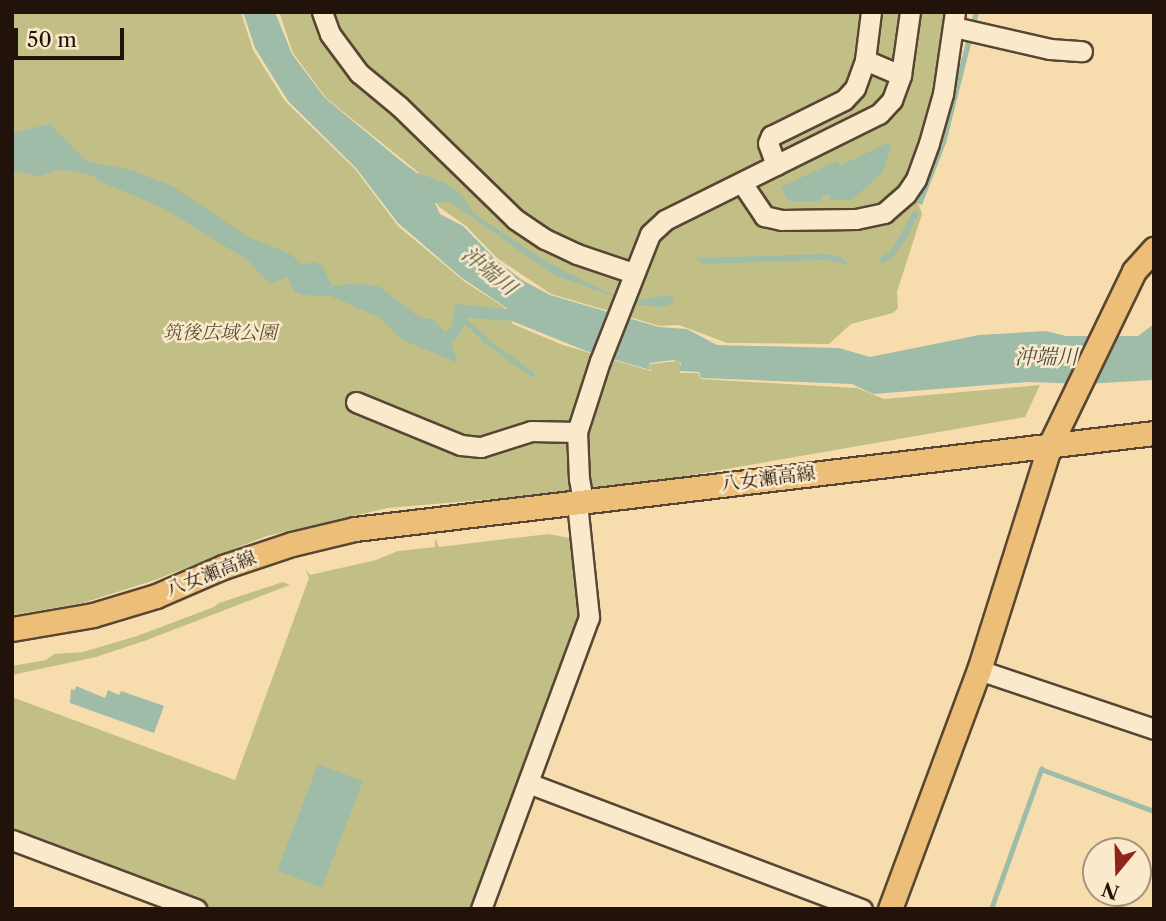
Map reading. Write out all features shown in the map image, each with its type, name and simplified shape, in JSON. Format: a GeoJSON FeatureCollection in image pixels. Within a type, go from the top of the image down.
{"type":"FeatureCollection","features":[{"type":"Feature","properties":{"kind":"main road"},"geometry":{"type":"LineString","coordinates":[[890,909],[979,670],[1050,445],[1134,271],[1154,249]]}},
{"type":"Feature","properties":{"kind":"main road","name":"八女瀬高線"},"geometry":{"type":"LineString","coordinates":[[12,629],[93,615],[156,596],[223,567],[292,544],[355,529],[1154,433]]}},
{"type":"Feature","properties":{"kind":"street"},"geometry":{"type":"LineString","coordinates":[[322,12],[330,33],[359,73],[399,107],[515,219],[566,249],[633,273]]}},
{"type":"Feature","properties":{"kind":"street"},"geometry":{"type":"LineString","coordinates":[[776,165],[768,143],[771,136],[844,100],[855,88],[865,60],[871,12]]}},
{"type":"Feature","properties":{"kind":"street"},"geometry":{"type":"LineString","coordinates":[[481,909],[589,617],[577,432],[633,273],[650,234],[665,220],[879,114],[892,100],[901,75],[910,12]]}},
{"type":"Feature","properties":{"kind":"street"},"geometry":{"type":"LineString","coordinates":[[742,183],[764,216],[781,220],[856,219],[884,213],[906,194],[920,167],[943,94],[955,19],[1051,48],[1082,51]]}},
{"type":"Feature","properties":{"kind":"street"},"geometry":{"type":"LineString","coordinates":[[865,60],[901,75]]}},
{"type":"Feature","properties":{"kind":"street"},"geometry":{"type":"LineString","coordinates":[[356,402],[461,445],[481,447],[531,431],[577,432]]}},
{"type":"Feature","properties":{"kind":"street"},"geometry":{"type":"LineString","coordinates":[[979,670],[1154,729]]}},
{"type":"Feature","properties":{"kind":"street"},"geometry":{"type":"LineString","coordinates":[[528,783],[862,909]]}},
{"type":"Feature","properties":{"kind":"street"},"geometry":{"type":"LineString","coordinates":[[12,841],[185,907]]}},
{"type":"Feature","properties":{"kind":"green space","name":"筑後広域公園"},"geometry":{"type":"Polygon","coordinates":[[[12,12],[241,12],[253,50],[285,101],[355,169],[398,226],[465,282],[504,307],[513,324],[563,345],[651,371],[649,364],[677,361],[680,363],[680,373],[698,373],[701,379],[857,388],[884,399],[1040,385],[1025,417],[611,489],[388,508],[267,536],[155,580],[83,603],[12,615],[12,12]]]}},
{"type":"Feature","properties":{"kind":"green space"},"geometry":{"type":"Polygon","coordinates":[[[279,12],[959,12],[917,200],[922,214],[897,292],[898,308],[893,313],[851,324],[829,344],[727,343],[679,325],[660,326],[551,294],[497,258],[466,226],[439,207],[418,172],[326,98],[293,53],[279,12]]]}},
{"type":"Feature","properties":{"kind":"green space"},"geometry":{"type":"Polygon","coordinates":[[[549,534],[574,539],[581,619],[474,909],[214,909],[190,900],[189,895],[177,896],[12,835],[12,697],[235,780],[309,578],[305,569],[310,575],[376,560],[398,551],[435,547],[435,538],[439,547],[549,534]]]}},
{"type":"Feature","properties":{"kind":"green space"},"geometry":{"type":"Polygon","coordinates":[[[283,582],[290,585],[147,640],[96,657],[12,675],[12,666],[46,660],[54,654],[83,652],[137,636],[219,603],[283,582]]]}},
{"type":"Feature","properties":{"kind":"water","name":"沖端川"},"geometry":{"type":"Polygon","coordinates":[[[243,12],[275,12],[292,54],[325,98],[417,173],[446,183],[462,196],[474,214],[549,263],[608,293],[638,300],[671,295],[674,303],[661,307],[635,304],[556,276],[450,202],[435,203],[440,214],[463,226],[495,259],[522,280],[550,295],[659,327],[687,329],[717,345],[839,348],[870,357],[979,335],[1046,331],[1066,336],[1138,336],[1154,324],[1154,380],[1085,384],[1029,382],[873,394],[852,384],[701,378],[699,372],[679,371],[681,363],[674,360],[649,363],[650,370],[586,351],[512,321],[467,318],[459,335],[451,343],[458,363],[403,340],[380,318],[331,296],[302,295],[294,291],[288,277],[273,283],[265,279],[249,261],[163,208],[93,176],[57,170],[39,176],[12,171],[12,133],[50,124],[86,161],[131,170],[172,186],[250,238],[291,254],[302,265],[313,262],[323,266],[332,286],[355,283],[380,287],[419,317],[432,319],[445,332],[452,327],[456,304],[508,309],[462,278],[398,223],[356,168],[288,101],[255,48],[243,12]]]}},
{"type":"Feature","properties":{"kind":"water"},"geometry":{"type":"Polygon","coordinates":[[[974,12],[979,12],[946,143],[922,205],[917,203],[938,148],[974,12]]]}},
{"type":"Feature","properties":{"kind":"water"},"geometry":{"type":"Polygon","coordinates":[[[889,142],[891,148],[882,173],[852,200],[830,200],[830,195],[822,195],[821,201],[788,201],[781,187],[837,161],[840,166],[889,142]]]}},
{"type":"Feature","properties":{"kind":"water"},"geometry":{"type":"Polygon","coordinates":[[[914,210],[919,213],[907,238],[893,257],[882,264],[878,259],[891,251],[914,210]]]}},
{"type":"Feature","properties":{"kind":"water"},"geometry":{"type":"Polygon","coordinates":[[[825,254],[842,257],[849,265],[825,260],[703,264],[697,258],[825,254]]]}},
{"type":"Feature","properties":{"kind":"water"},"geometry":{"type":"Polygon","coordinates":[[[76,686],[105,698],[108,690],[119,695],[121,691],[164,706],[154,733],[70,703],[71,689],[75,690],[76,686]]]}},
{"type":"Feature","properties":{"kind":"water"},"geometry":{"type":"Polygon","coordinates":[[[318,764],[363,781],[322,888],[277,870],[318,764]]]}},
{"type":"Feature","properties":{"kind":"waterway"},"geometry":{"type":"LineString","coordinates":[[465,320],[488,342],[532,374]]}},
{"type":"Feature","properties":{"kind":"waterway"},"geometry":{"type":"LineString","coordinates":[[991,909],[1041,769],[1154,811]]}}]}
